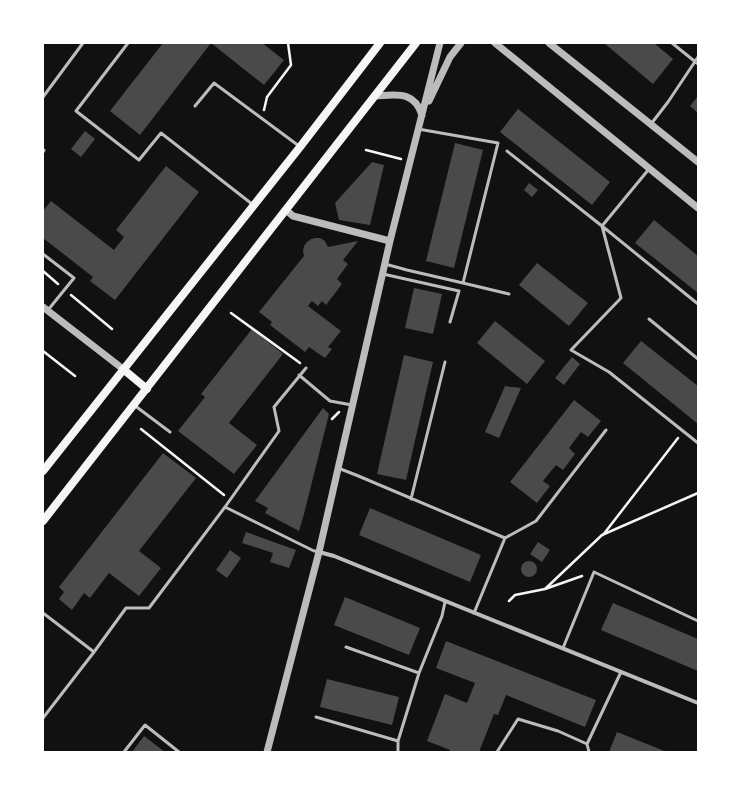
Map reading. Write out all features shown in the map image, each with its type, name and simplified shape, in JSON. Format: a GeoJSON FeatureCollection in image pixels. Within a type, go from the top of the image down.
{"type":"FeatureCollection","features":[{"type":"Feature","properties":{"kind":"main road"},"geometry":{"type":"LineString","coordinates":[[43,471],[300,147],[380,43]]}},
{"type":"Feature","properties":{"kind":"main road"},"geometry":{"type":"LineString","coordinates":[[43,521],[416,43]]}},
{"type":"Feature","properties":{"kind":"main road"},"geometry":{"type":"LineString","coordinates":[[123,369],[147,389]]}},
{"type":"Feature","properties":{"kind":"street"},"geometry":{"type":"LineString","coordinates":[[267,752],[319,552],[390,241],[440,43]]}},
{"type":"Feature","properties":{"kind":"street"},"geometry":{"type":"LineString","coordinates":[[422,116],[450,57],[461,43]]}},
{"type":"Feature","properties":{"kind":"street"},"geometry":{"type":"LineString","coordinates":[[495,43],[698,208]]}},
{"type":"Feature","properties":{"kind":"street"},"geometry":{"type":"LineString","coordinates":[[549,43],[698,162]]}},
{"type":"Feature","properties":{"kind":"street"},"geometry":{"type":"LineString","coordinates":[[375,96],[406,96],[414,101],[420,108],[422,116]]}},
{"type":"Feature","properties":{"kind":"street"},"geometry":{"type":"LineString","coordinates":[[286,210],[293,216],[390,241]]}},
{"type":"Feature","properties":{"kind":"street"},"geometry":{"type":"LineString","coordinates":[[45,309],[123,369]]}},
{"type":"Feature","properties":{"kind":"street"},"geometry":{"type":"LineString","coordinates":[[319,552],[334,556],[698,703]]}},
{"type":"Feature","properties":{"kind":"lane"},"geometry":{"type":"LineString","coordinates":[[43,97],[83,43]]}},
{"type":"Feature","properties":{"kind":"lane"},"geometry":{"type":"LineString","coordinates":[[128,43],[76,111],[139,160],[161,133],[254,205]]}},
{"type":"Feature","properties":{"kind":"lane"},"geometry":{"type":"LineString","coordinates":[[672,43],[697,63]]}},
{"type":"Feature","properties":{"kind":"lane"},"geometry":{"type":"LineString","coordinates":[[651,124],[697,63],[698,57]]}},
{"type":"Feature","properties":{"kind":"lane"},"geometry":{"type":"LineString","coordinates":[[195,106],[214,82],[300,147]]}},
{"type":"Feature","properties":{"kind":"lane"},"geometry":{"type":"LineString","coordinates":[[418,129],[498,143],[462,283]]}},
{"type":"Feature","properties":{"kind":"lane"},"geometry":{"type":"LineString","coordinates":[[508,151],[698,304]]}},
{"type":"Feature","properties":{"kind":"lane"},"geometry":{"type":"LineString","coordinates":[[602,226],[650,169]]}},
{"type":"Feature","properties":{"kind":"lane"},"geometry":{"type":"LineString","coordinates":[[602,226],[621,298],[571,350],[609,372],[698,443]]}},
{"type":"Feature","properties":{"kind":"lane"},"geometry":{"type":"LineString","coordinates":[[43,254],[74,278],[45,309]]}},
{"type":"Feature","properties":{"kind":"lane"},"geometry":{"type":"LineString","coordinates":[[385,264],[510,294]]}},
{"type":"Feature","properties":{"kind":"lane"},"geometry":{"type":"LineString","coordinates":[[383,274],[459,291],[450,322]]}},
{"type":"Feature","properties":{"kind":"lane"},"geometry":{"type":"LineString","coordinates":[[649,319],[698,359]]}},
{"type":"Feature","properties":{"kind":"lane"},"geometry":{"type":"LineString","coordinates":[[411,499],[445,362]]}},
{"type":"Feature","properties":{"kind":"lane"},"geometry":{"type":"LineString","coordinates":[[43,718],[126,608],[149,608],[225,507],[279,432],[274,407],[306,368]]}},
{"type":"Feature","properties":{"kind":"lane"},"geometry":{"type":"LineString","coordinates":[[299,375],[330,401],[353,406]]}},
{"type":"Feature","properties":{"kind":"lane"},"geometry":{"type":"LineString","coordinates":[[134,405],[170,432]]}},
{"type":"Feature","properties":{"kind":"lane"},"geometry":{"type":"LineString","coordinates":[[474,613],[505,538],[536,521],[606,430]]}},
{"type":"Feature","properties":{"kind":"lane"},"geometry":{"type":"LineString","coordinates":[[338,468],[505,538]]}},
{"type":"Feature","properties":{"kind":"lane"},"geometry":{"type":"LineString","coordinates":[[225,507],[314,551],[319,552]]}},
{"type":"Feature","properties":{"kind":"lane"},"geometry":{"type":"LineString","coordinates":[[563,648],[594,572],[698,621]]}},
{"type":"Feature","properties":{"kind":"lane"},"geometry":{"type":"LineString","coordinates":[[398,752],[398,741],[419,673],[442,616],[445,602]]}},
{"type":"Feature","properties":{"kind":"lane"},"geometry":{"type":"LineString","coordinates":[[43,613],[94,652]]}},
{"type":"Feature","properties":{"kind":"lane"},"geometry":{"type":"LineString","coordinates":[[346,647],[419,673]]}},
{"type":"Feature","properties":{"kind":"lane"},"geometry":{"type":"LineString","coordinates":[[589,752],[587,744],[621,672]]}},
{"type":"Feature","properties":{"kind":"lane"},"geometry":{"type":"LineString","coordinates":[[316,717],[398,741]]}},
{"type":"Feature","properties":{"kind":"lane"},"geometry":{"type":"LineString","coordinates":[[497,752],[518,719],[558,731],[587,744]]}},
{"type":"Feature","properties":{"kind":"lane"},"geometry":{"type":"LineString","coordinates":[[124,752],[145,725],[179,752]]}},
{"type":"Feature","properties":{"kind":"path"},"geometry":{"type":"LineString","coordinates":[[263,119],[267,97],[291,65],[288,43]]}},
{"type":"Feature","properties":{"kind":"path"},"geometry":{"type":"LineString","coordinates":[[366,150],[403,160]]}},
{"type":"Feature","properties":{"kind":"path"},"geometry":{"type":"LineString","coordinates":[[43,271],[112,329]]}},
{"type":"Feature","properties":{"kind":"path"},"geometry":{"type":"LineString","coordinates":[[43,351],[75,376]]}},
{"type":"Feature","properties":{"kind":"path"},"geometry":{"type":"LineString","coordinates":[[545,589],[602,535],[683,432]]}},
{"type":"Feature","properties":{"kind":"path"},"geometry":{"type":"LineString","coordinates":[[602,535],[698,493]]}},
{"type":"Feature","properties":{"kind":"path"},"geometry":{"type":"LineString","coordinates":[[509,601],[515,595],[545,589],[594,572]]}},
{"type":"Feature","properties":{"kind":"building"},"geometry":{"type":"Polygon","coordinates":[[[163,43],[211,43],[140,135],[110,111],[163,43]]]}},
{"type":"Feature","properties":{"kind":"building"},"geometry":{"type":"Polygon","coordinates":[[[211,43],[262,43],[284,60],[264,85],[211,43]]]}},
{"type":"Feature","properties":{"kind":"building"},"geometry":{"type":"Polygon","coordinates":[[[604,43],[654,43],[673,59],[653,84],[604,43]]]}},
{"type":"Feature","properties":{"kind":"building"},"geometry":{"type":"Polygon","coordinates":[[[698,96],[698,113],[690,106],[698,96]]]}},
{"type":"Feature","properties":{"kind":"building"},"geometry":{"type":"Polygon","coordinates":[[[518,109],[610,182],[592,205],[500,132],[518,109]]]}},
{"type":"Feature","properties":{"kind":"building"},"geometry":{"type":"Polygon","coordinates":[[[85,131],[95,139],[81,157],[71,149],[85,131]]]}},
{"type":"Feature","properties":{"kind":"building"},"geometry":{"type":"Polygon","coordinates":[[[455,143],[483,150],[454,268],[426,261],[455,143]]]}},
{"type":"Feature","properties":{"kind":"building"},"geometry":{"type":"Polygon","coordinates":[[[372,162],[384,165],[370,225],[339,220],[335,203],[372,162]]]}},
{"type":"Feature","properties":{"kind":"building"},"geometry":{"type":"Polygon","coordinates":[[[166,166],[199,192],[115,300],[90,281],[93,277],[43,238],[43,211],[51,201],[114,250],[124,237],[116,230],[166,166]]]}},
{"type":"Feature","properties":{"kind":"building"},"geometry":{"type":"Polygon","coordinates":[[[529,183],[538,190],[532,197],[524,190],[529,183]]]}},
{"type":"Feature","properties":{"kind":"building"},"geometry":{"type":"Polygon","coordinates":[[[654,220],[698,256],[698,293],[635,243],[654,220]]]}},
{"type":"Feature","properties":{"kind":"building"},"geometry":{"type":"Polygon","coordinates":[[[320,238],[325,241],[328,247],[358,241],[343,260],[348,264],[337,279],[342,284],[326,305],[322,301],[318,306],[312,301],[308,306],[341,331],[328,347],[332,349],[325,358],[309,347],[305,352],[270,325],[272,322],[259,312],[304,256],[304,246],[307,242],[320,238]]]}},
{"type":"Feature","properties":{"kind":"building"},"geometry":{"type":"Polygon","coordinates":[[[537,263],[588,303],[569,326],[519,285],[537,263]]]}},
{"type":"Feature","properties":{"kind":"building"},"geometry":{"type":"Polygon","coordinates":[[[414,288],[442,294],[433,334],[405,328],[414,288]]]}},
{"type":"Feature","properties":{"kind":"building"},"geometry":{"type":"Polygon","coordinates":[[[495,321],[545,361],[527,384],[477,343],[495,321]]]}},
{"type":"Feature","properties":{"kind":"building"},"geometry":{"type":"Polygon","coordinates":[[[252,329],[283,354],[229,423],[257,445],[234,474],[178,431],[205,397],[201,394],[252,329]]]}},
{"type":"Feature","properties":{"kind":"building"},"geometry":{"type":"Polygon","coordinates":[[[641,341],[698,386],[698,424],[623,363],[641,341]]]}},
{"type":"Feature","properties":{"kind":"building"},"geometry":{"type":"Polygon","coordinates":[[[404,355],[433,362],[406,480],[377,474],[404,355]]]}},
{"type":"Feature","properties":{"kind":"building"},"geometry":{"type":"Polygon","coordinates":[[[572,357],[580,364],[564,385],[555,378],[572,357]]]}},
{"type":"Feature","properties":{"kind":"building"},"geometry":{"type":"Polygon","coordinates":[[[505,386],[521,388],[499,438],[485,432],[505,386]]]}},
{"type":"Feature","properties":{"kind":"building"},"geometry":{"type":"Polygon","coordinates":[[[574,400],[601,421],[588,437],[581,432],[569,448],[575,454],[563,470],[556,465],[543,481],[550,486],[537,503],[510,482],[574,400]]]}},
{"type":"Feature","properties":{"kind":"building"},"geometry":{"type":"Polygon","coordinates":[[[323,408],[329,414],[299,531],[265,513],[268,508],[255,501],[323,408]]]}},
{"type":"Feature","properties":{"kind":"building"},"geometry":{"type":"Polygon","coordinates":[[[163,453],[196,478],[139,551],[161,568],[139,596],[109,573],[90,598],[84,593],[72,610],[59,599],[64,592],[59,587],[163,453]]]}},
{"type":"Feature","properties":{"kind":"building"},"geometry":{"type":"Polygon","coordinates":[[[370,508],[481,555],[470,582],[359,535],[370,508]]]}},
{"type":"Feature","properties":{"kind":"building"},"geometry":{"type":"Polygon","coordinates":[[[246,532],[296,550],[289,568],[270,562],[273,553],[242,543],[246,532]]]}},
{"type":"Feature","properties":{"kind":"building"},"geometry":{"type":"Polygon","coordinates":[[[538,542],[550,550],[542,562],[530,554],[538,542]]]}},
{"type":"Feature","properties":{"kind":"building"},"geometry":{"type":"Polygon","coordinates":[[[230,550],[241,558],[227,578],[216,570],[230,550]]]}},
{"type":"Feature","properties":{"kind":"building"},"geometry":{"type":"Polygon","coordinates":[[[529,561],[535,563],[537,569],[535,575],[529,577],[523,575],[521,569],[523,563],[529,561]]]}},
{"type":"Feature","properties":{"kind":"building"},"geometry":{"type":"Polygon","coordinates":[[[345,597],[420,628],[409,655],[334,625],[345,597]]]}},
{"type":"Feature","properties":{"kind":"building"},"geometry":{"type":"Polygon","coordinates":[[[613,603],[698,639],[698,671],[601,630],[613,603]]]}},
{"type":"Feature","properties":{"kind":"building"},"geometry":{"type":"Polygon","coordinates":[[[446,641],[596,700],[585,727],[506,695],[498,715],[494,714],[479,752],[449,752],[450,750],[427,741],[445,694],[467,703],[475,683],[436,668],[446,641]]]}},
{"type":"Feature","properties":{"kind":"building"},"geometry":{"type":"Polygon","coordinates":[[[327,679],[399,697],[392,725],[320,707],[327,679]]]}},
{"type":"Feature","properties":{"kind":"building"},"geometry":{"type":"Polygon","coordinates":[[[617,732],[667,752],[609,752],[617,732]]]}},
{"type":"Feature","properties":{"kind":"building"},"geometry":{"type":"Polygon","coordinates":[[[144,736],[165,752],[132,752],[144,736]]]}}]}
